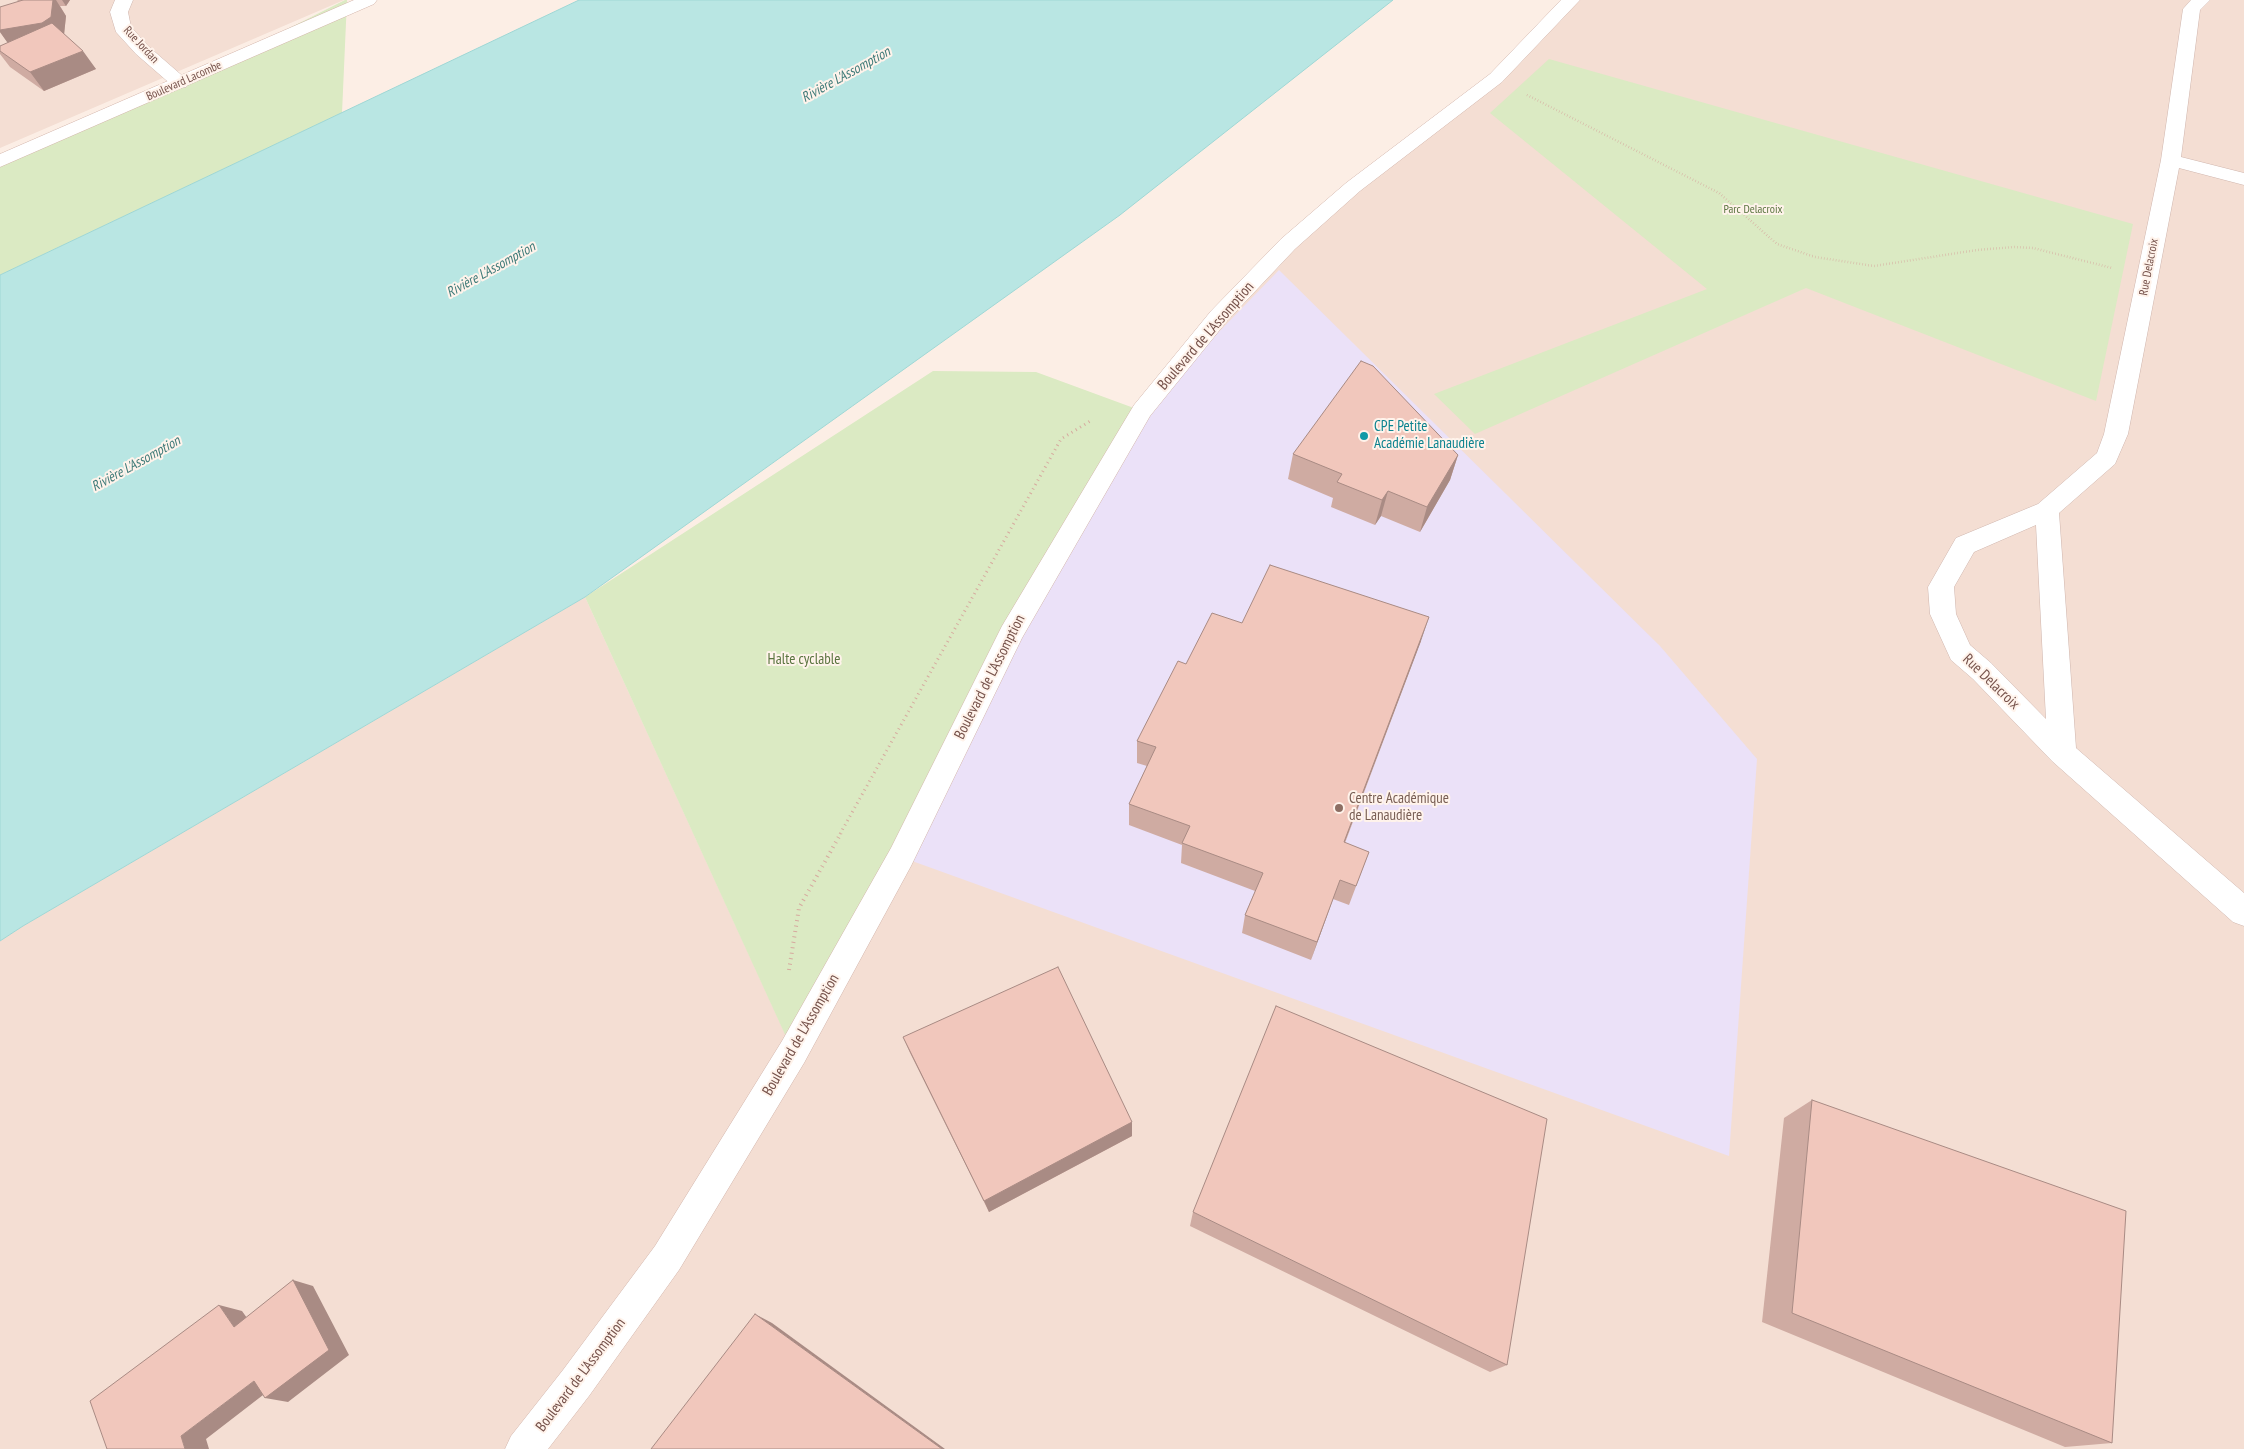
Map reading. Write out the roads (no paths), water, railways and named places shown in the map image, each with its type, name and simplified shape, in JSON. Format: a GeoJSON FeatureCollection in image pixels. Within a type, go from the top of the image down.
{"type":"FeatureCollection","features":[{"type":"Feature","properties":{"kind":"street","name":"Rue Jordan"},"geometry":{"type":"LineString","coordinates":[[124,0],[119,12],[122,28],[142,50],[180,84]]}},
{"type":"Feature","properties":{"kind":"street","name":"Boulevard Lacombe"},"geometry":{"type":"LineString","coordinates":[[0,161],[180,84],[368,0]]}},
{"type":"Feature","properties":{"kind":"street","name":"Boulevard de L'Assomption"},"geometry":{"type":"LineString","coordinates":[[524,1449],[576,1383],[667,1258],[793,1052],[901,857],[1011,633],[1142,412],[1219,316],[1288,244],[1353,187],[1496,78],[1571,0]]}},
{"type":"Feature","properties":{"kind":"street","name":"Rue Delacroix"},"geometry":{"type":"LineString","coordinates":[[2201,0],[2192,9],[2171,160],[2116,434],[2107,458],[2047,510],[1965,544],[1942,587],[1944,614],[1960,652],[1982,671],[2062,753],[2244,912]]}},
{"type":"Feature","properties":{"kind":"street"},"geometry":{"type":"LineString","coordinates":[[2171,160],[2244,179]]}},
{"type":"Feature","properties":{"kind":"street"},"geometry":{"type":"LineString","coordinates":[[2047,510],[2062,753]]}},
{"type":"Feature","properties":{"kind":"water","name":"Rivière L'Assomption"},"geometry":{"type":"Polygon","coordinates":[[[579,0],[1393,0],[1120,215],[585,597],[0,941],[0,275],[579,0]]]}},
{"type":"Feature","properties":{"kind":"place","name":"CPE Petite Académie Lanaudière"},"geometry":{"type":"Point","coordinates":[1364,436]}},
{"type":"Feature","properties":{"kind":"place","name":"Centre Académique de Lanaudière"},"geometry":{"type":"Point","coordinates":[1339,808]}},
{"type":"Feature","properties":{"kind":"park label","name":"Parc Delacroix"},"geometry":{"type":"Point","coordinates":[1753,210]}},
{"type":"Feature","properties":{"kind":"park label","name":"Halte cyclable"},"geometry":{"type":"Point","coordinates":[804,660]}}]}
